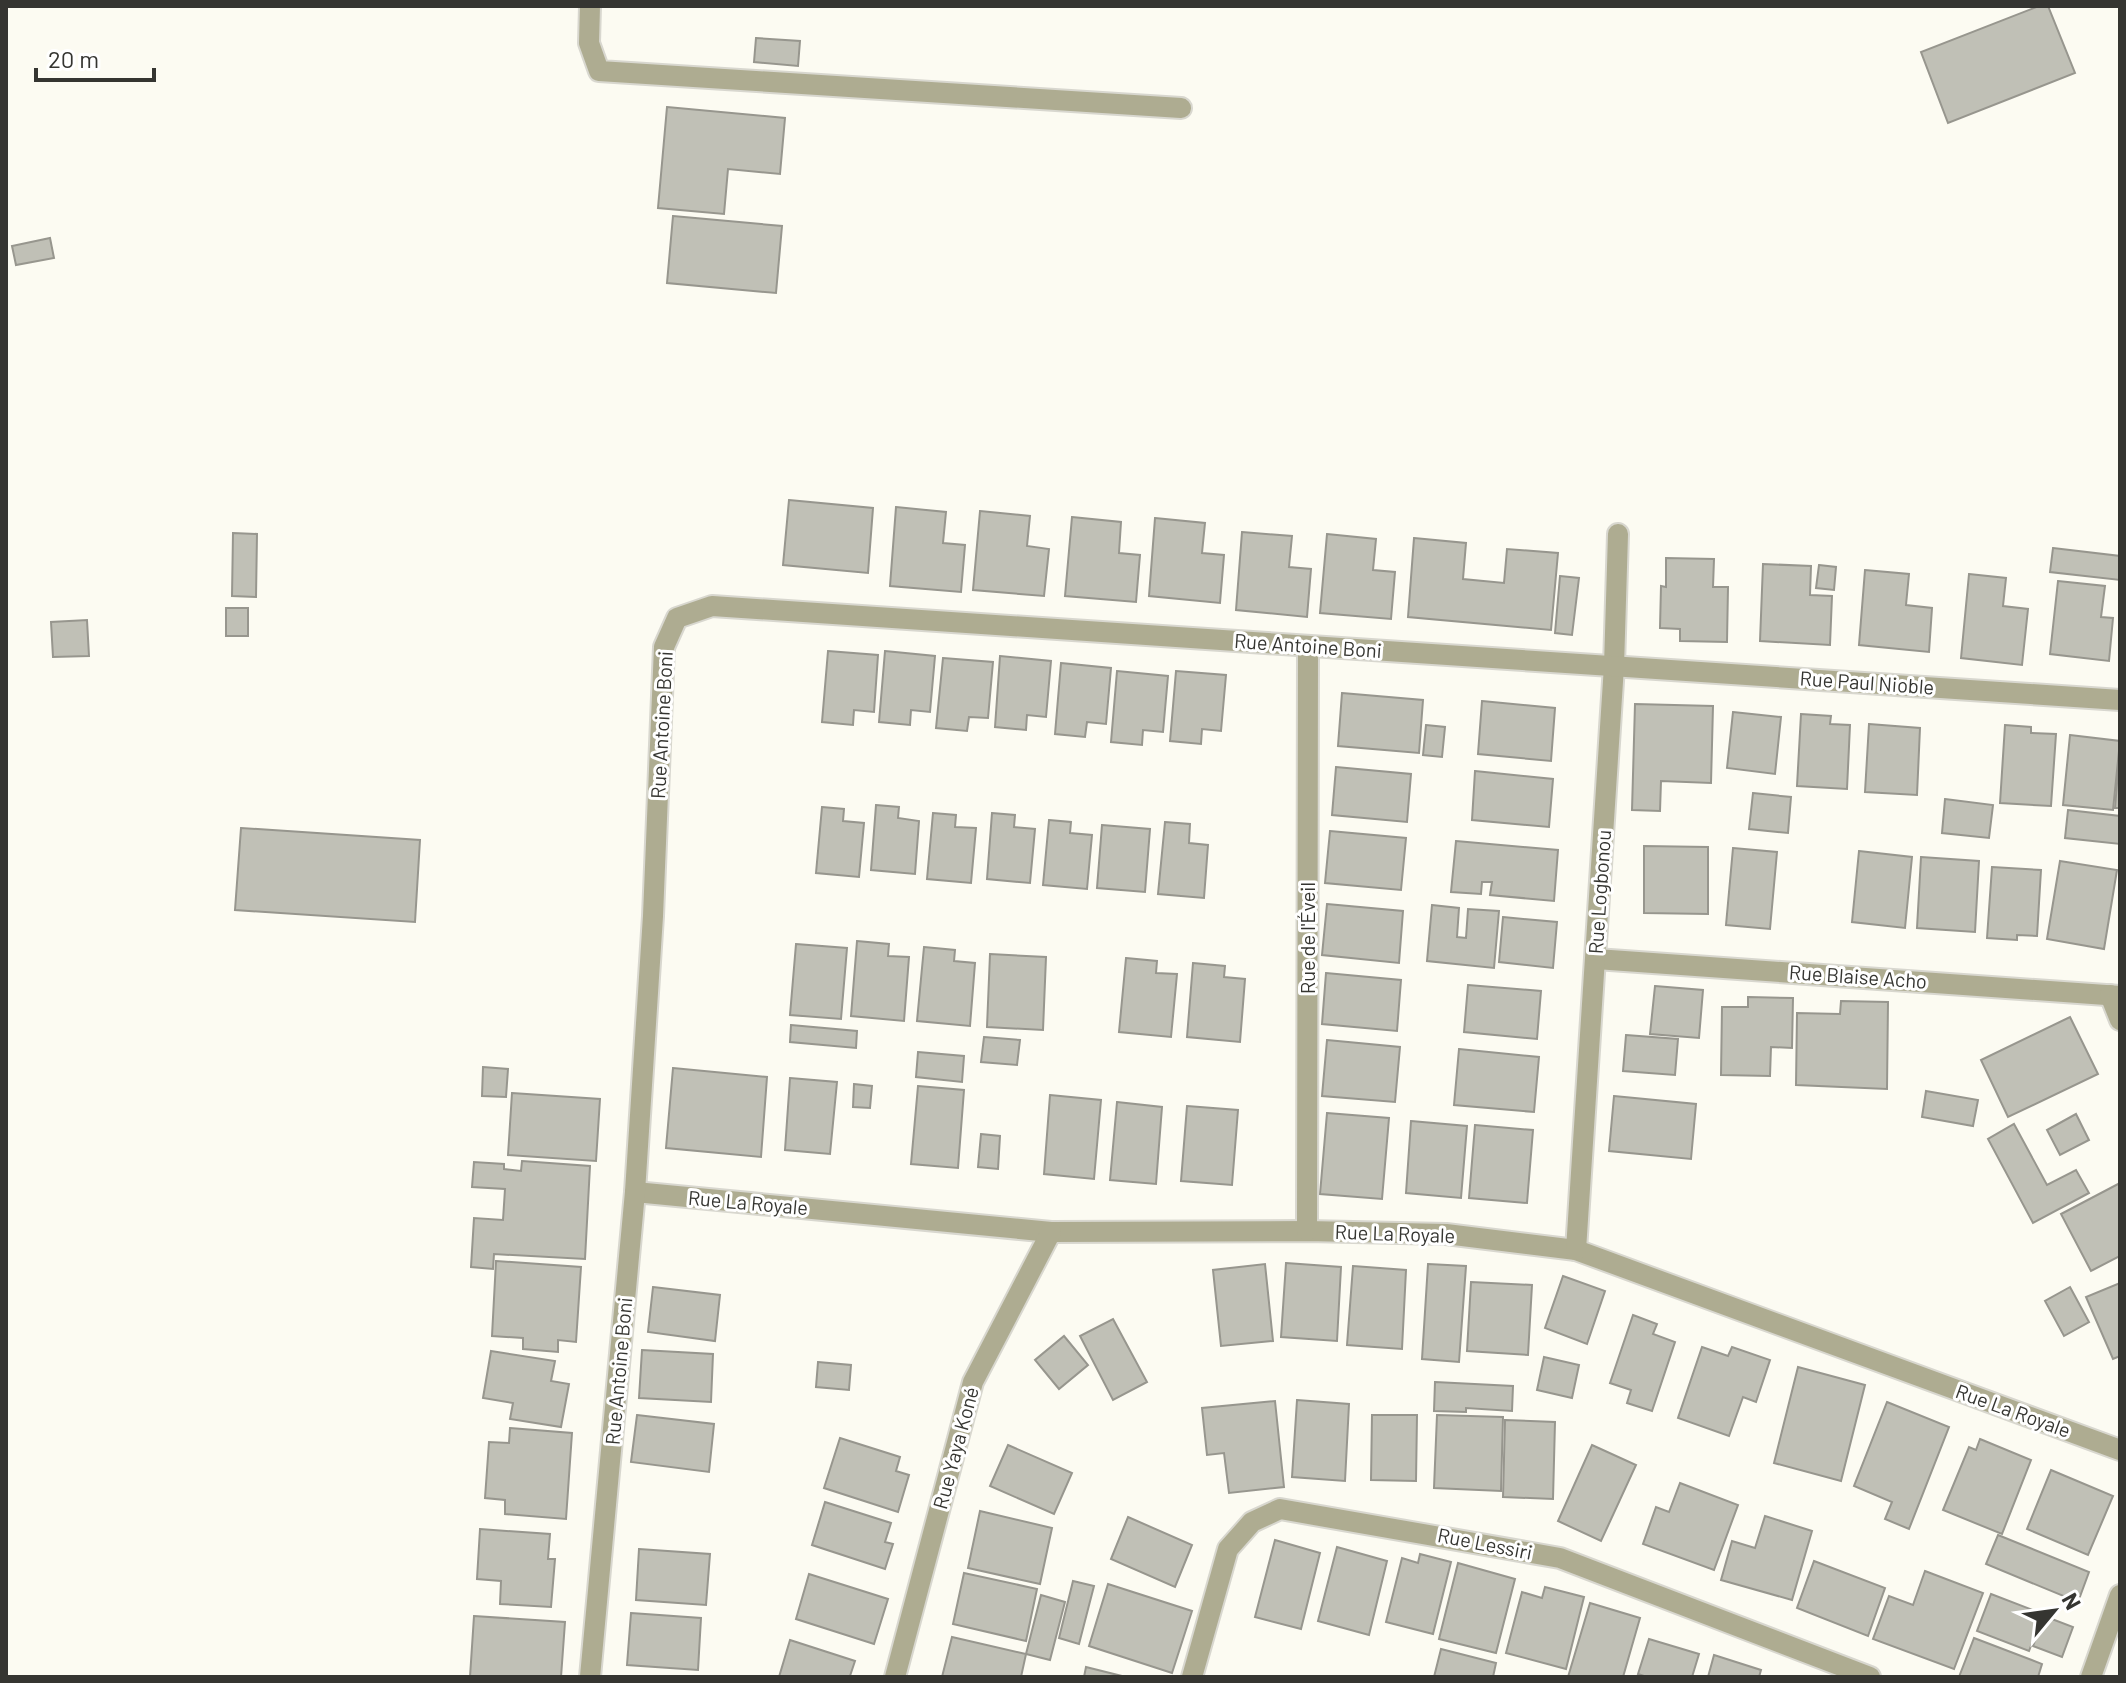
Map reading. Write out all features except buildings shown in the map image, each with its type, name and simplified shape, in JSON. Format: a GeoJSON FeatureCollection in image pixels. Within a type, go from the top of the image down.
{"type":"FeatureCollection","features":[{"type":"Feature","properties":{"kind":"street"},"geometry":{"type":"LineString","coordinates":[[590,6],[589,43],[599,71],[1181,108]]}},
{"type":"Feature","properties":{"kind":"street","name":"Rue Logbonou"},"geometry":{"type":"LineString","coordinates":[[1576,1250],[1614,666],[1618,534]]}},
{"type":"Feature","properties":{"kind":"street","name":"Rue Antoine Boni"},"geometry":{"type":"LineString","coordinates":[[590,1677],[635,1192],[653,916],[664,647],[677,618],[712,606],[1614,666]]}},
{"type":"Feature","properties":{"kind":"street","name":"Rue de l'Éveil"},"geometry":{"type":"LineString","coordinates":[[1307,1231],[1308,646]]}},
{"type":"Feature","properties":{"kind":"street","name":"Rue Paul Nioble"},"geometry":{"type":"LineString","coordinates":[[1614,666],[2120,700]]}},
{"type":"Feature","properties":{"kind":"street","name":"Rue Blaise Acho"},"geometry":{"type":"LineString","coordinates":[[1596,959],[2115,996]]}},
{"type":"Feature","properties":{"kind":"street"},"geometry":{"type":"LineString","coordinates":[[2115,996],[2120,1020]]}},
{"type":"Feature","properties":{"kind":"street","name":"Rue La Royale"},"geometry":{"type":"LineString","coordinates":[[635,1192],[1051,1232],[1446,1234],[1576,1250],[2120,1450]]}},
{"type":"Feature","properties":{"kind":"street","name":"Rue Yaya Koné"},"geometry":{"type":"LineString","coordinates":[[895,1677],[973,1382],[1051,1232]]}},
{"type":"Feature","properties":{"kind":"street","name":"Rue Lessiri"},"geometry":{"type":"LineString","coordinates":[[1192,1677],[1228,1549],[1252,1522],[1280,1509],[1560,1558],[1870,1677]]}},
{"type":"Feature","properties":{"kind":"street"},"geometry":{"type":"LineString","coordinates":[[2091,1677],[2120,1595]]}}]}
